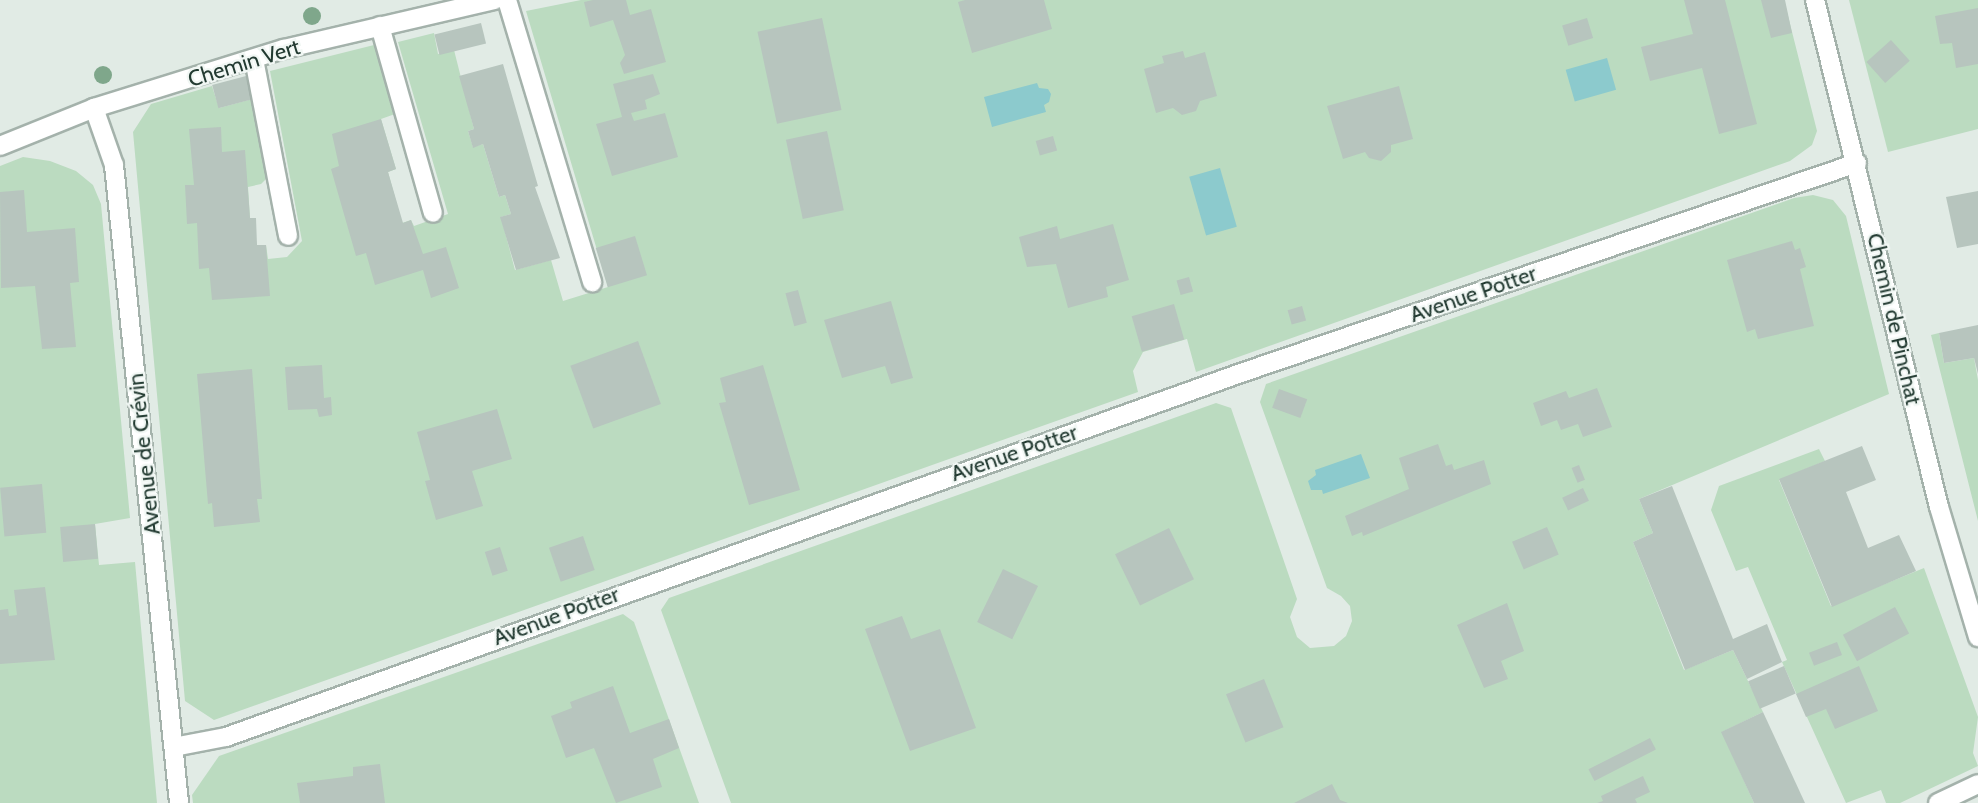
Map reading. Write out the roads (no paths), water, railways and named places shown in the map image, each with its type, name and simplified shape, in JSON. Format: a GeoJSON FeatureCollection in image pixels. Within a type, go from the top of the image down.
{"type":"FeatureCollection","features":[{"type":"Feature","properties":{"kind":"street","name":"Chemin Vert"},"geometry":{"type":"LineString","coordinates":[[0,146],[94,108],[254,60],[380,26],[494,0]]}},
{"type":"Feature","properties":{"kind":"street"},"geometry":{"type":"LineString","coordinates":[[507,0],[592,282]]}},
{"type":"Feature","properties":{"kind":"street","name":"Chemin de Pinchat"},"geometry":{"type":"LineString","coordinates":[[1815,0],[1857,163],[1939,507],[1978,638]]}},
{"type":"Feature","properties":{"kind":"street"},"geometry":{"type":"LineString","coordinates":[[380,26],[433,213]]}},
{"type":"Feature","properties":{"kind":"street"},"geometry":{"type":"LineString","coordinates":[[254,60],[288,236]]}},
{"type":"Feature","properties":{"kind":"street","name":"Avenue de Crévin"},"geometry":{"type":"LineString","coordinates":[[94,108],[114,165],[179,803]]}},
{"type":"Feature","properties":{"kind":"street","name":"Avenue Potter"},"geometry":{"type":"LineString","coordinates":[[174,747],[226,737],[1227,378],[1857,163]]}},
{"type":"Feature","properties":{"kind":"street"},"geometry":{"type":"LineString","coordinates":[[1938,803],[1978,784]]}},
{"type":"Feature","properties":{"kind":"water"},"geometry":{"type":"Polygon","coordinates":[[[1607,58],[1616,90],[1575,102],[1566,70],[1607,58]]]}},
{"type":"Feature","properties":{"kind":"water"},"geometry":{"type":"Polygon","coordinates":[[[1037,83],[1039,88],[1048,89],[1051,94],[1049,102],[1044,105],[1046,112],[992,127],[984,97],[1037,83]]]}},
{"type":"Feature","properties":{"kind":"water"},"geometry":{"type":"Polygon","coordinates":[[[1220,168],[1237,227],[1206,235],[1189,177],[1220,168]]]}},
{"type":"Feature","properties":{"kind":"water"},"geometry":{"type":"Polygon","coordinates":[[[1361,454],[1370,478],[1323,494],[1322,490],[1311,490],[1308,481],[1316,475],[1315,470],[1361,454]]]}}]}
